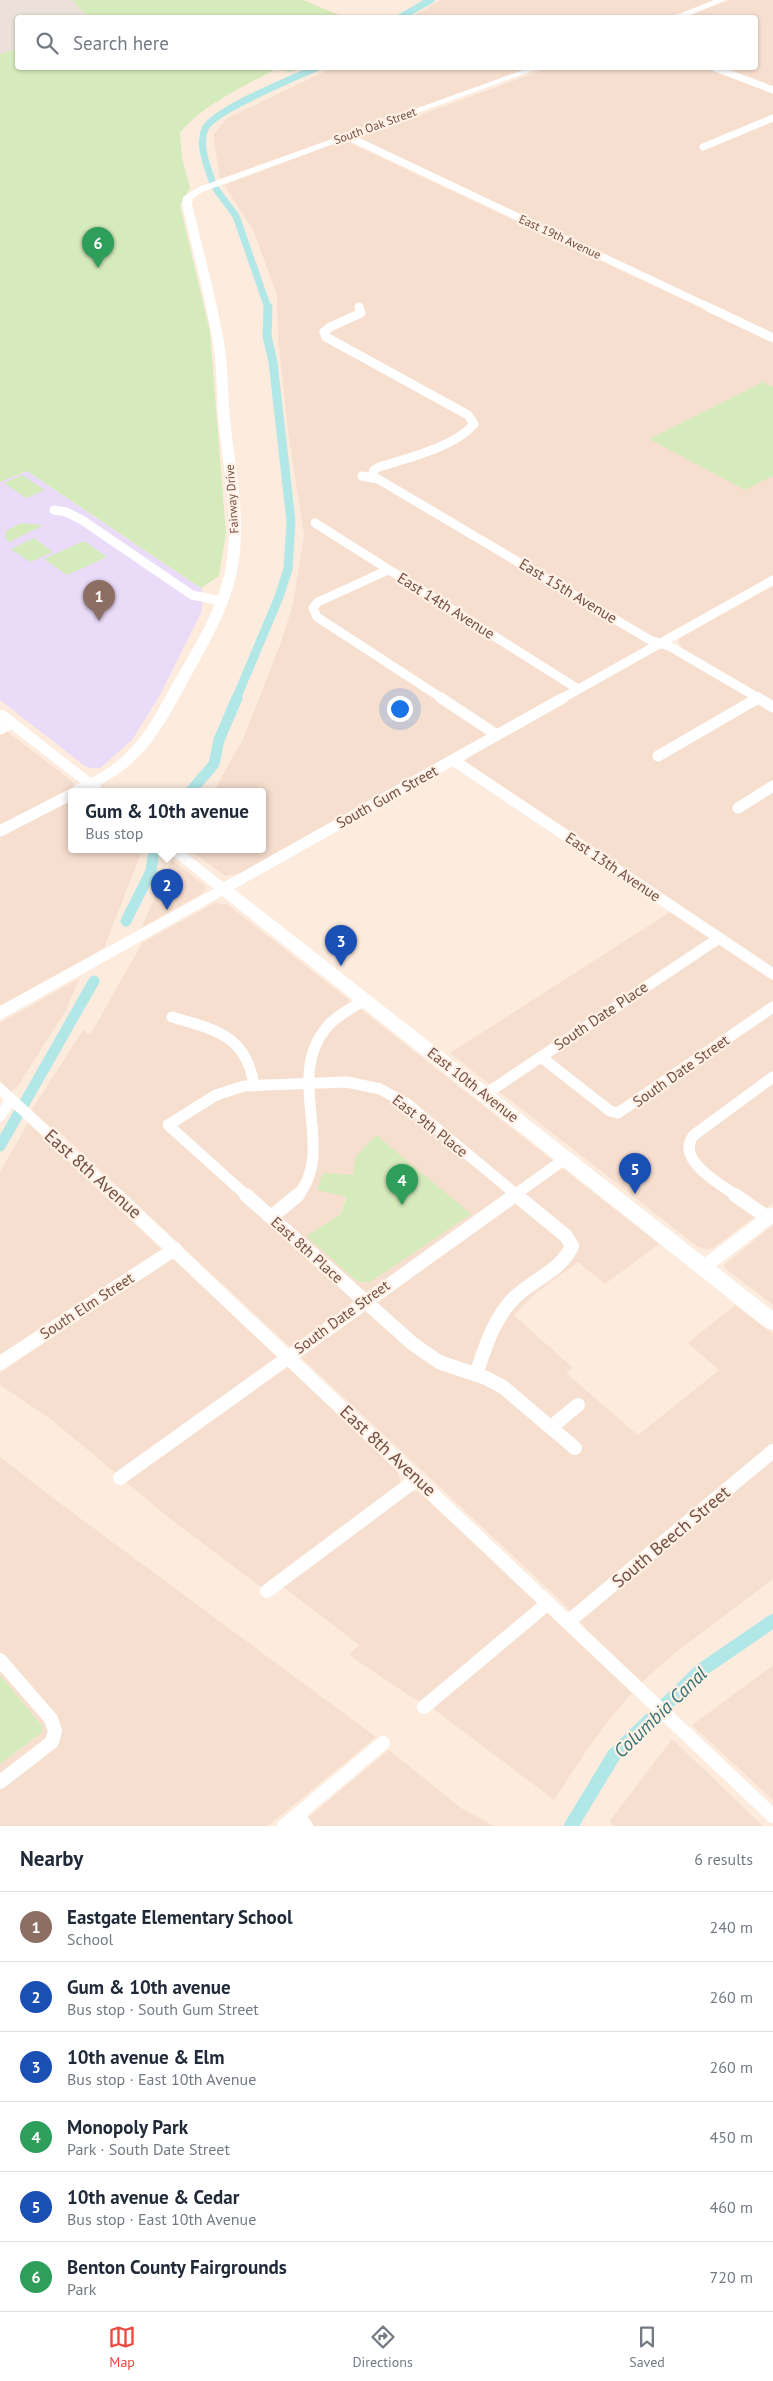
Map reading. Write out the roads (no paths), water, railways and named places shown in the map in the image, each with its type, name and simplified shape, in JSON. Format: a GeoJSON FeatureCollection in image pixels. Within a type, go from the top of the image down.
{"type":"FeatureCollection","features":[{"type":"Feature","properties":{"kind":"main road","name":"East 10th Avenue"},"geometry":{"type":"LineString","coordinates":[[223,889],[773,1322]]}},
{"type":"Feature","properties":{"kind":"main road","name":"South Gum Street"},"geometry":{"type":"LineString","coordinates":[[0,1014],[223,889]]}},
{"type":"Feature","properties":{"kind":"street"},"geometry":{"type":"LineString","coordinates":[[682,15],[722,0]]}},
{"type":"Feature","properties":{"kind":"street","name":"South Oak Street"},"geometry":{"type":"LineString","coordinates":[[214,185],[530,70]]}},
{"type":"Feature","properties":{"kind":"street"},"geometry":{"type":"LineString","coordinates":[[720,70],[773,90]]}},
{"type":"Feature","properties":{"kind":"street"},"geometry":{"type":"LineString","coordinates":[[703,147],[773,118]]}},
{"type":"Feature","properties":{"kind":"street","name":"East 19th Avenue"},"geometry":{"type":"LineString","coordinates":[[347,136],[773,338]]}},
{"type":"Feature","properties":{"kind":"street","name":"Fairway Drive"},"geometry":{"type":"LineString","coordinates":[[95,788],[123,765],[148,739],[183,680],[221,602],[235,551],[235,504],[225,426],[218,338],[187,201],[191,194],[214,185]]}},
{"type":"Feature","properties":{"kind":"street","name":"East 15th Avenue"},"geometry":{"type":"LineString","coordinates":[[359,307],[361,313],[324,332],[326,337],[468,415],[474,424],[471,430],[441,444],[379,467],[367,477],[650,640],[671,647],[773,707]]}},
{"type":"Feature","properties":{"kind":"street"},"geometry":{"type":"LineString","coordinates":[[54,510],[66,512],[82,520],[192,595],[221,602]]}},
{"type":"Feature","properties":{"kind":"street","name":"East 14th Avenue"},"geometry":{"type":"LineString","coordinates":[[315,523],[578,689]]}},
{"type":"Feature","properties":{"kind":"street"},"geometry":{"type":"LineString","coordinates":[[388,570],[318,602],[313,608],[316,616],[497,735]]}},
{"type":"Feature","properties":{"kind":"street","name":"South Gum Street"},"geometry":{"type":"LineString","coordinates":[[223,889],[773,580]]}},
{"type":"Feature","properties":{"kind":"street"},"geometry":{"type":"LineString","coordinates":[[658,756],[758,698]]}},
{"type":"Feature","properties":{"kind":"street"},"geometry":{"type":"LineString","coordinates":[[0,714],[6,726],[95,788]]}},
{"type":"Feature","properties":{"kind":"street","name":"East 13th Avenue"},"geometry":{"type":"LineString","coordinates":[[454,760],[773,974]]}},
{"type":"Feature","properties":{"kind":"street"},"geometry":{"type":"LineString","coordinates":[[738,808],[773,786]]}},
{"type":"Feature","properties":{"kind":"street"},"geometry":{"type":"LineString","coordinates":[[0,831],[68,796]]}},
{"type":"Feature","properties":{"kind":"street","name":"East 10th Avenue"},"geometry":{"type":"LineString","coordinates":[[177,853],[223,889]]}},
{"type":"Feature","properties":{"kind":"street","name":"South Date Place"},"geometry":{"type":"LineString","coordinates":[[484,1095],[718,938]]}},
{"type":"Feature","properties":{"kind":"street"},"geometry":{"type":"LineString","coordinates":[[271,1217],[307,1184],[311,1172],[309,1083],[312,1053],[320,1035],[335,1020],[365,1000]]}},
{"type":"Feature","properties":{"kind":"street","name":"South Date Street"},"geometry":{"type":"LineString","coordinates":[[541,1057],[610,1110],[618,1113],[773,1007]]}},
{"type":"Feature","properties":{"kind":"street"},"geometry":{"type":"LineString","coordinates":[[172,1017],[218,1032],[232,1040],[247,1054],[252,1063],[254,1086]]}},
{"type":"Feature","properties":{"kind":"street"},"geometry":{"type":"LineString","coordinates":[[704,1267],[770,1216],[696,1164],[688,1148],[689,1141],[694,1135],[773,1077]]}},
{"type":"Feature","properties":{"kind":"street","name":"East 9th Place"},"geometry":{"type":"LineString","coordinates":[[168,1125],[225,1091],[254,1086],[357,1083],[392,1095],[406,1103],[566,1236],[572,1246],[567,1256],[521,1291],[505,1308],[496,1324],[476,1374]]}},
{"type":"Feature","properties":{"kind":"street","name":"East 8th Avenue"},"geometry":{"type":"LineString","coordinates":[[0,1089],[175,1249],[773,1816]]}},
{"type":"Feature","properties":{"kind":"street"},"geometry":{"type":"LineString","coordinates":[[0,1116],[18,1106]]}},
{"type":"Feature","properties":{"kind":"street","name":"East 8th Place"},"geometry":{"type":"LineString","coordinates":[[168,1125],[364,1301],[430,1357],[495,1382],[514,1394],[575,1448]]}},
{"type":"Feature","properties":{"kind":"street","name":"South Date Street"},"geometry":{"type":"LineString","coordinates":[[120,1478],[287,1356],[566,1158]]}},
{"type":"Feature","properties":{"kind":"street","name":"South Elm Street"},"geometry":{"type":"LineString","coordinates":[[0,1363],[175,1249]]}},
{"type":"Feature","properties":{"kind":"street"},"geometry":{"type":"LineString","coordinates":[[551,1427],[578,1405]]}},
{"type":"Feature","properties":{"kind":"street","name":"South Beech Street"},"geometry":{"type":"LineString","coordinates":[[568,1622],[773,1451]]}},
{"type":"Feature","properties":{"kind":"street"},"geometry":{"type":"LineString","coordinates":[[266,1591],[416,1479]]}},
{"type":"Feature","properties":{"kind":"street"},"geometry":{"type":"LineString","coordinates":[[424,1707],[548,1603]]}},
{"type":"Feature","properties":{"kind":"street"},"geometry":{"type":"LineString","coordinates":[[0,1660],[51,1719],[56,1731],[52,1742],[0,1782]]}},
{"type":"Feature","properties":{"kind":"street"},"geometry":{"type":"LineString","coordinates":[[296,1822],[383,1744]]}},
{"type":"Feature","properties":{"kind":"waterway"},"geometry":{"type":"LineString","coordinates":[[404,15],[431,0]]}},
{"type":"Feature","properties":{"kind":"waterway"},"geometry":{"type":"LineString","coordinates":[[212,181],[202,142],[205,129],[211,122],[238,104],[312,70]]}},
{"type":"Feature","properties":{"kind":"waterway"},"geometry":{"type":"LineString","coordinates":[[216,189],[236,216],[268,308]]}},
{"type":"Feature","properties":{"kind":"waterway"},"geometry":{"type":"LineString","coordinates":[[236,699],[279,597],[288,569],[291,521],[273,362],[267,336],[268,308]]}},
{"type":"Feature","properties":{"kind":"waterway"},"geometry":{"type":"LineString","coordinates":[[194,788],[214,764],[219,740],[237,698]]}},
{"type":"Feature","properties":{"kind":"waterway"},"geometry":{"type":"LineString","coordinates":[[126,921],[151,871],[153,853]]}},
{"type":"Feature","properties":{"kind":"waterway"},"geometry":{"type":"LineString","coordinates":[[0,1146],[94,981]]}},
{"type":"Feature","properties":{"kind":"waterway","name":"Columbia Canal"},"geometry":{"type":"LineString","coordinates":[[571,1826],[614,1755],[700,1671],[773,1621]]}},
{"type":"Feature","properties":{"kind":"place","name":"Benton County Fairgrounds"},"geometry":{"type":"Point","coordinates":[98,268]}},
{"type":"Feature","properties":{"kind":"place","name":"Eastgate Elementary School"},"geometry":{"type":"Point","coordinates":[99,621]}},
{"type":"Feature","properties":{"kind":"place","name":"Gum & 10th avenue"},"geometry":{"type":"Point","coordinates":[167,910]}},
{"type":"Feature","properties":{"kind":"place","name":"10th avenue & Elm"},"geometry":{"type":"Point","coordinates":[341,966]}},
{"type":"Feature","properties":{"kind":"place","name":"10th avenue & Cedar"},"geometry":{"type":"Point","coordinates":[635,1194]}},
{"type":"Feature","properties":{"kind":"place","name":"Monopoly Park"},"geometry":{"type":"Point","coordinates":[402,1205]}}]}
